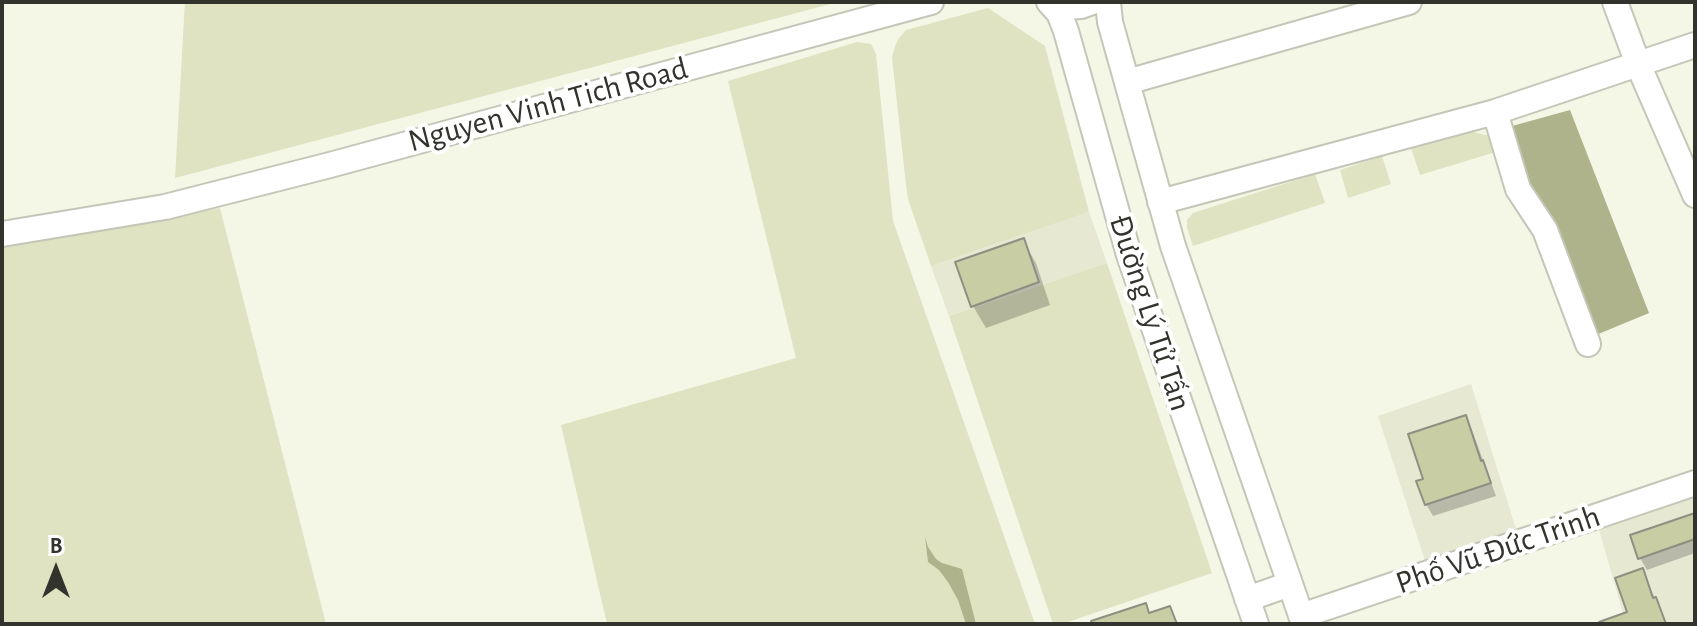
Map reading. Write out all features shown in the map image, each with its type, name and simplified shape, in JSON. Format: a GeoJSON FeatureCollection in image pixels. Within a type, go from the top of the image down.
{"type":"FeatureCollection","features":[{"type":"Feature","properties":{"kind":"street","name":"Nguyen Vinh Tich Road"},"geometry":{"type":"LineString","coordinates":[[2,234],[165,207],[931,2]]}},
{"type":"Feature","properties":{"kind":"street"},"geometry":{"type":"LineString","coordinates":[[1049,2],[1065,7],[1092,2]]}},
{"type":"Feature","properties":{"kind":"street","name":"Đường Lý Tử Tấn"},"geometry":{"type":"LineString","coordinates":[[1049,2],[1059,13],[1066,31],[1129,255],[1256,624]]}},
{"type":"Feature","properties":{"kind":"street","name":"Đường Lý Tử Tấn"},"geometry":{"type":"LineString","coordinates":[[1108,2],[1110,22],[1173,246],[1302,620]]}},
{"type":"Feature","properties":{"kind":"street"},"geometry":{"type":"LineString","coordinates":[[1127,82],[1409,2]]}},
{"type":"Feature","properties":{"kind":"street"},"geometry":{"type":"LineString","coordinates":[[1615,2],[1638,64],[1695,195]]}},
{"type":"Feature","properties":{"kind":"street"},"geometry":{"type":"LineString","coordinates":[[1160,202],[1495,112],[1695,45]]}},
{"type":"Feature","properties":{"kind":"street"},"geometry":{"type":"LineString","coordinates":[[1495,112],[1518,189],[1545,230],[1588,344]]}},
{"type":"Feature","properties":{"kind":"street","name":"Phố Vũ Đức Trinh"},"geometry":{"type":"LineString","coordinates":[[1302,620],[1695,483]]}},
{"type":"Feature","properties":{"kind":"street"},"geometry":{"type":"LineString","coordinates":[[1247,599],[1290,584]]}},
{"type":"Feature","properties":{"kind":"shaded area"},"geometry":{"type":"Polygon","coordinates":[[[185,2],[838,2],[175,178],[185,2]]]}},
{"type":"Feature","properties":{"kind":"shaded area"},"geometry":{"type":"Polygon","coordinates":[[[988,8],[1045,46],[1089,212],[931,266],[908,199],[892,57],[899,38],[906,30],[988,8]]]}},
{"type":"Feature","properties":{"kind":"shaded area"},"geometry":{"type":"Polygon","coordinates":[[[857,42],[871,44],[876,54],[893,221],[1035,624],[607,624],[561,425],[796,358],[728,81],[857,42]]]}},
{"type":"Feature","properties":{"kind":"shaded area"},"geometry":{"type":"Polygon","coordinates":[[[1570,110],[1649,313],[1596,335],[1505,128],[1570,110]]]}},
{"type":"Feature","properties":{"kind":"shaded area"},"geometry":{"type":"Polygon","coordinates":[[[1468,131],[1495,137],[1499,151],[1420,175],[1411,148],[1468,131]]]}},
{"type":"Feature","properties":{"kind":"shaded area"},"geometry":{"type":"Polygon","coordinates":[[[1382,156],[1391,184],[1348,198],[1340,170],[1382,156]]]}},
{"type":"Feature","properties":{"kind":"shaded area"},"geometry":{"type":"Polygon","coordinates":[[[1315,174],[1325,203],[1193,246],[1187,220],[1193,213],[1315,174]]]}},
{"type":"Feature","properties":{"kind":"shaded area"},"geometry":{"type":"Polygon","coordinates":[[[220,208],[326,624],[2,624],[2,246],[220,208]]]}},
{"type":"Feature","properties":{"kind":"shaded area"},"geometry":{"type":"Polygon","coordinates":[[[1089,212],[1107,263],[949,316],[931,266],[1089,212]]]}},
{"type":"Feature","properties":{"kind":"shaded area"},"geometry":{"type":"Polygon","coordinates":[[[1107,263],[1212,573],[1062,624],[1053,624],[949,316],[1107,263]]]}},
{"type":"Feature","properties":{"kind":"shaded area"},"geometry":{"type":"Polygon","coordinates":[[[1471,384],[1520,542],[1429,573],[1378,416],[1471,384]]]}},
{"type":"Feature","properties":{"kind":"shaded area"},"geometry":{"type":"Polygon","coordinates":[[[1695,493],[1695,624],[1626,624],[1598,526],[1695,493]]]}},
{"type":"Feature","properties":{"kind":"shaded area"},"geometry":{"type":"Polygon","coordinates":[[[925,537],[936,559],[962,569],[976,624],[966,624],[948,582],[928,562],[925,537]]]}},
{"type":"Feature","properties":{"kind":"building"},"geometry":{"type":"Polygon","coordinates":[[[1024,238],[1039,282],[971,307],[955,262],[1024,238]]]}},
{"type":"Feature","properties":{"kind":"building"},"geometry":{"type":"Polygon","coordinates":[[[1466,415],[1491,483],[1425,505],[1416,481],[1423,479],[1408,434],[1466,415]]]}},
{"type":"Feature","properties":{"kind":"building"},"geometry":{"type":"Polygon","coordinates":[[[1695,513],[1695,539],[1638,559],[1630,535],[1695,513]]]}},
{"type":"Feature","properties":{"kind":"building"},"geometry":{"type":"Polygon","coordinates":[[[1643,568],[1666,624],[1599,624],[1627,612],[1615,578],[1643,568]]]}},
{"type":"Feature","properties":{"kind":"building"},"geometry":{"type":"Polygon","coordinates":[[[1146,603],[1149,613],[1170,606],[1177,624],[1092,624],[1091,621],[1146,603]]]}}]}
